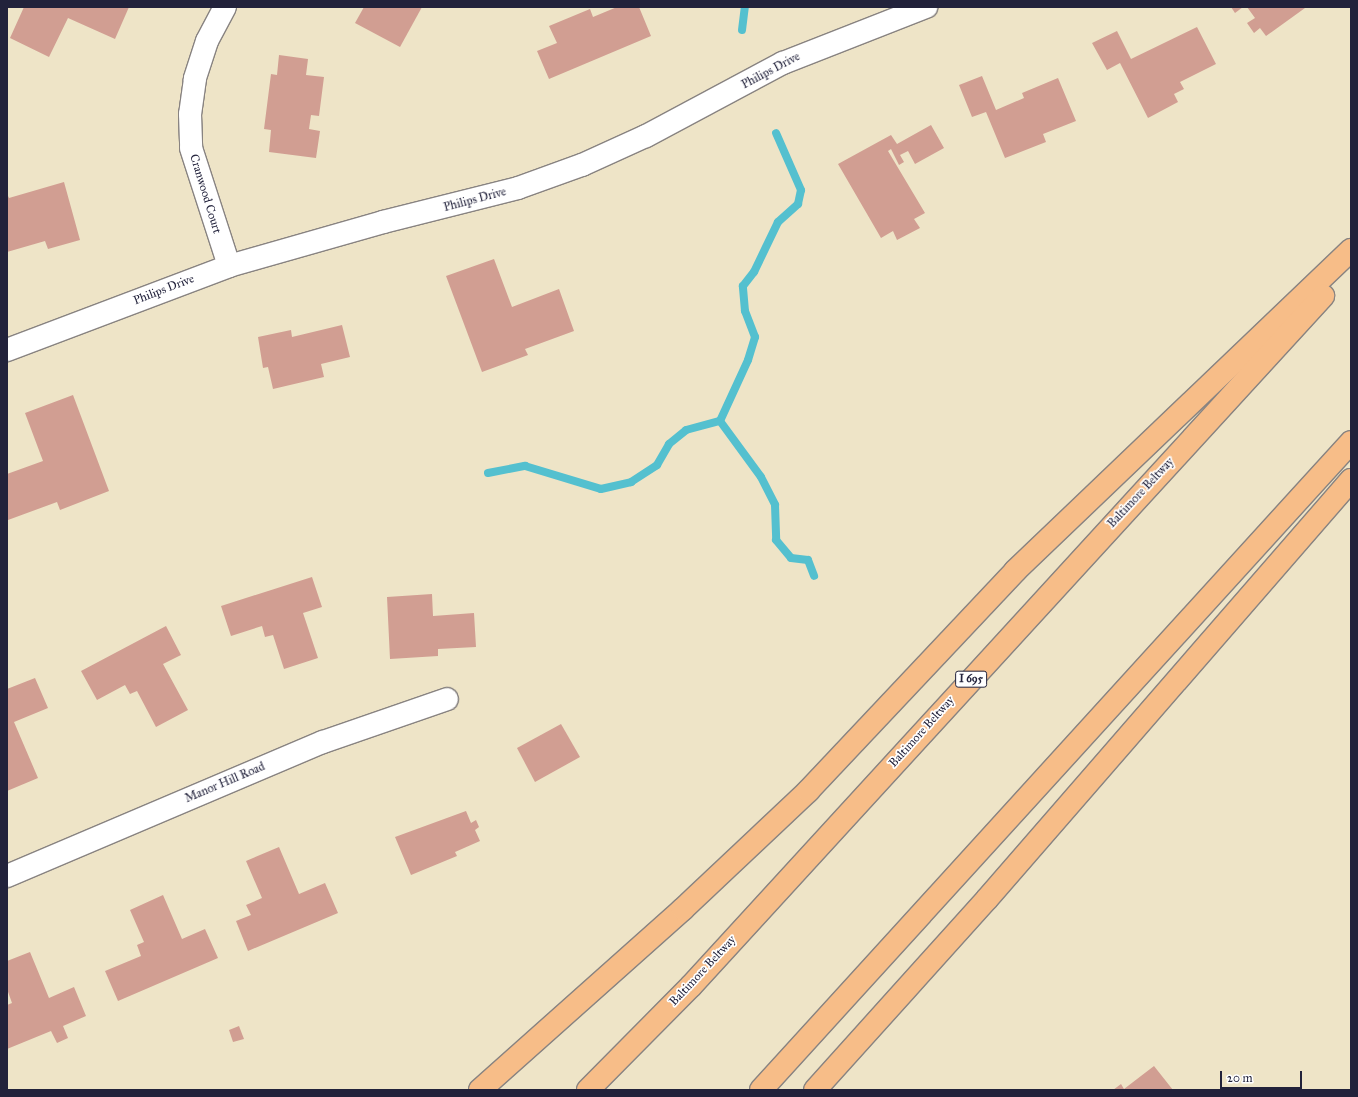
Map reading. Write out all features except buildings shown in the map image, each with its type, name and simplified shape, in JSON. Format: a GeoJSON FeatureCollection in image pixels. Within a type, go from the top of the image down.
{"type":"FeatureCollection","features":[{"type":"Feature","properties":{"kind":"highway"},"geometry":{"type":"LineString","coordinates":[[480,1090],[683,909],[808,791],[1015,571],[1351,250]]}},
{"type":"Feature","properties":{"kind":"highway","name":"Baltimore Beltway"},"geometry":{"type":"LineString","coordinates":[[588,1090],[691,986],[1351,265]]}},
{"type":"Feature","properties":{"kind":"highway"},"geometry":{"type":"LineString","coordinates":[[761,1090],[1351,442]]}},
{"type":"Feature","properties":{"kind":"highway"},"geometry":{"type":"LineString","coordinates":[[815,1090],[987,899],[1351,480]]}},
{"type":"Feature","properties":{"kind":"street","name":"Cranwood Court"},"geometry":{"type":"LineString","coordinates":[[225,7],[202,57],[190,114],[191,148],[228,266]]}},
{"type":"Feature","properties":{"kind":"street","name":"Philips Drive"},"geometry":{"type":"LineString","coordinates":[[7,350],[228,266],[383,222],[518,188],[582,165],[667,126],[783,63],[926,7]]}},
{"type":"Feature","properties":{"kind":"street","name":"Manor Hill Road"},"geometry":{"type":"LineString","coordinates":[[7,876],[323,742],[447,699]]}},
{"type":"Feature","properties":{"kind":"waterway"},"geometry":{"type":"LineString","coordinates":[[742,30],[745,7]]}},
{"type":"Feature","properties":{"kind":"waterway"},"geometry":{"type":"LineString","coordinates":[[720,421],[748,360],[755,337],[745,311],[743,286],[754,272],[778,222],[798,204],[801,190],[776,133]]}},
{"type":"Feature","properties":{"kind":"waterway"},"geometry":{"type":"LineString","coordinates":[[720,421],[761,477],[775,505],[776,540],[791,558],[808,560],[814,576]]}},
{"type":"Feature","properties":{"kind":"waterway"},"geometry":{"type":"LineString","coordinates":[[488,473],[525,466],[601,489],[631,482],[657,465],[669,444],[686,430],[720,421]]}}]}
